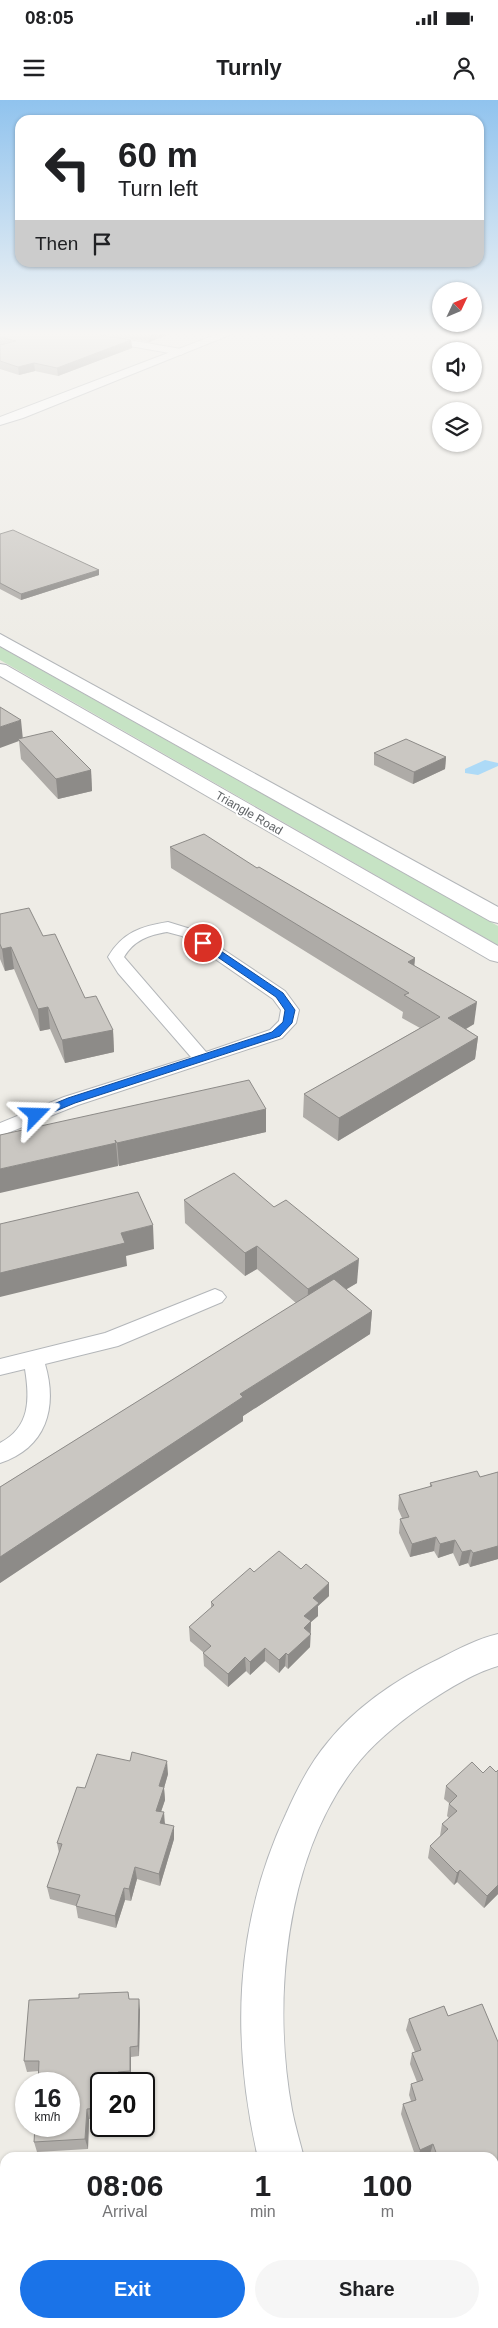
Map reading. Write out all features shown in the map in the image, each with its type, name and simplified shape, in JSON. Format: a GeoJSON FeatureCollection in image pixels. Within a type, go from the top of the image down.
{"type":"FeatureCollection","features":[{"type":"Feature","properties":{"kind":"street"},"geometry":{"type":"LineString","coordinates":[[0,639],[498,916]]}},
{"type":"Feature","properties":{"kind":"street","name":"Triangle Road"},"geometry":{"type":"LineString","coordinates":[[0,669],[498,955]]}},
{"type":"Feature","properties":{"kind":"street"},"geometry":{"type":"LineString","coordinates":[[279,2152],[272,2129],[261,2041],[264,1965],[276,1903],[290,1852],[308,1809],[340,1756],[384,1713],[427,1682],[498,1650]]}},
{"type":"Feature","properties":{"kind":"lane"},"geometry":{"type":"LineString","coordinates":[[0,1130],[71,1101],[203,1059],[276,1034],[288,1023],[290,1010],[280,995],[188,933],[168,927],[149,929],[134,936],[122,945],[116,958],[203,1059]]}},
{"type":"Feature","properties":{"kind":"lane"},"geometry":{"type":"LineString","coordinates":[[0,1367],[110,1340],[215,1296]]}},
{"type":"Feature","properties":{"kind":"lane"},"geometry":{"type":"LineString","coordinates":[[0,1454],[25,1439],[35,1420],[39,1400],[38,1375],[33,1359]]}},
{"type":"Feature","properties":{"kind":"green space"},"geometry":{"type":"Polygon","coordinates":[[[0,647],[498,926],[498,945],[0,660],[0,647]]]}},
{"type":"Feature","properties":{"kind":"water"},"geometry":{"type":"Polygon","coordinates":[[[485,760],[498,763],[498,766],[478,775],[465,773],[465,769],[485,760]]]}},
{"type":"Feature","properties":{"kind":"building"},"geometry":{"type":"Polygon","coordinates":[[[13,530],[99,570],[21,594],[0,583],[0,534],[13,530]]]}},
{"type":"Feature","properties":{"kind":"building"},"geometry":{"type":"Polygon","coordinates":[[[0,707],[21,720],[0,727],[0,707]]]}},
{"type":"Feature","properties":{"kind":"building"},"geometry":{"type":"Polygon","coordinates":[[[52,731],[91,770],[56,779],[18,739],[52,731]]]}},
{"type":"Feature","properties":{"kind":"building"},"geometry":{"type":"Polygon","coordinates":[[[406,739],[446,757],[414,772],[374,753],[406,739]]]}},
{"type":"Feature","properties":{"kind":"building"},"geometry":{"type":"Polygon","coordinates":[[[204,834],[257,868],[259,867],[415,958],[408,962],[477,1002],[448,1018],[478,1037],[339,1118],[304,1094],[440,1017],[404,995],[409,993],[170,847],[204,834]]]}},
{"type":"Feature","properties":{"kind":"building"},"geometry":{"type":"Polygon","coordinates":[[[29,908],[43,936],[55,934],[85,998],[96,996],[113,1030],[62,1040],[48,1007],[38,1009],[11,947],[2,949],[0,944],[0,914],[29,908]]]}},
{"type":"Feature","properties":{"kind":"building"},"geometry":{"type":"Polygon","coordinates":[[[249,1080],[266,1109],[117,1143],[115,1140],[116,1143],[0,1169],[0,1135],[249,1080]]]}},
{"type":"Feature","properties":{"kind":"building"},"geometry":{"type":"Polygon","coordinates":[[[234,1173],[274,1207],[286,1200],[359,1259],[308,1289],[257,1246],[245,1253],[184,1200],[234,1173]]]}},
{"type":"Feature","properties":{"kind":"building"},"geometry":{"type":"Polygon","coordinates":[[[138,1192],[153,1225],[121,1233],[125,1243],[0,1273],[0,1224],[138,1192]]]}},
{"type":"Feature","properties":{"kind":"building"},"geometry":{"type":"Polygon","coordinates":[[[334,1279],[372,1311],[240,1394],[243,1397],[0,1557],[0,1487],[334,1279]]]}},
{"type":"Feature","properties":{"kind":"building"},"geometry":{"type":"Polygon","coordinates":[[[477,1471],[480,1477],[498,1472],[498,1546],[473,1553],[471,1550],[462,1552],[455,1540],[440,1544],[436,1537],[412,1544],[400,1519],[409,1517],[399,1495],[432,1486],[430,1483],[477,1471]]]}},
{"type":"Feature","properties":{"kind":"building"},"geometry":{"type":"Polygon","coordinates":[[[279,1551],[301,1569],[306,1564],[329,1583],[313,1598],[319,1603],[304,1616],[311,1621],[304,1628],[311,1634],[288,1655],[286,1653],[279,1660],[265,1648],[250,1662],[245,1657],[228,1674],[203,1653],[211,1646],[189,1627],[214,1605],[211,1602],[250,1568],[254,1572],[279,1551]]]}},
{"type":"Feature","properties":{"kind":"building"},"geometry":{"type":"Polygon","coordinates":[[[132,1752],[167,1761],[159,1786],[164,1787],[156,1811],[164,1812],[160,1823],[174,1826],[159,1874],[135,1867],[129,1889],[124,1888],[115,1916],[76,1906],[80,1895],[47,1887],[62,1844],[57,1843],[77,1787],[85,1788],[97,1754],[130,1761],[132,1752]]]}},
{"type":"Feature","properties":{"kind":"building"},"geometry":{"type":"Polygon","coordinates":[[[472,1762],[483,1773],[490,1766],[496,1772],[498,1770],[498,1885],[487,1896],[460,1870],[457,1873],[430,1846],[448,1829],[442,1824],[457,1811],[449,1804],[457,1796],[446,1786],[472,1762]]]}},
{"type":"Feature","properties":{"kind":"building"},"geometry":{"type":"Polygon","coordinates":[[[128,1992],[129,1999],[139,1999],[138,2046],[130,2047],[130,2071],[90,2072],[90,2109],[87,2109],[85,2139],[34,2142],[34,2137],[80,2137],[80,2072],[39,2072],[39,2061],[24,2061],[29,2000],[79,1998],[79,1994],[128,1992]]]}},
{"type":"Feature","properties":{"kind":"building"},"geometry":{"type":"Polygon","coordinates":[[[482,2004],[498,2042],[498,2152],[436,2152],[433,2144],[420,2150],[403,2104],[416,2100],[411,2084],[423,2080],[412,2053],[421,2050],[409,2019],[444,2006],[448,2016],[482,2004]]]}},
{"type":"Feature","properties":{"kind":"route"},"geometry":{"type":"LineString","coordinates":[[36,1115],[71,1101],[276,1034],[288,1023],[290,1010],[280,995],[203,943]]}}]}
